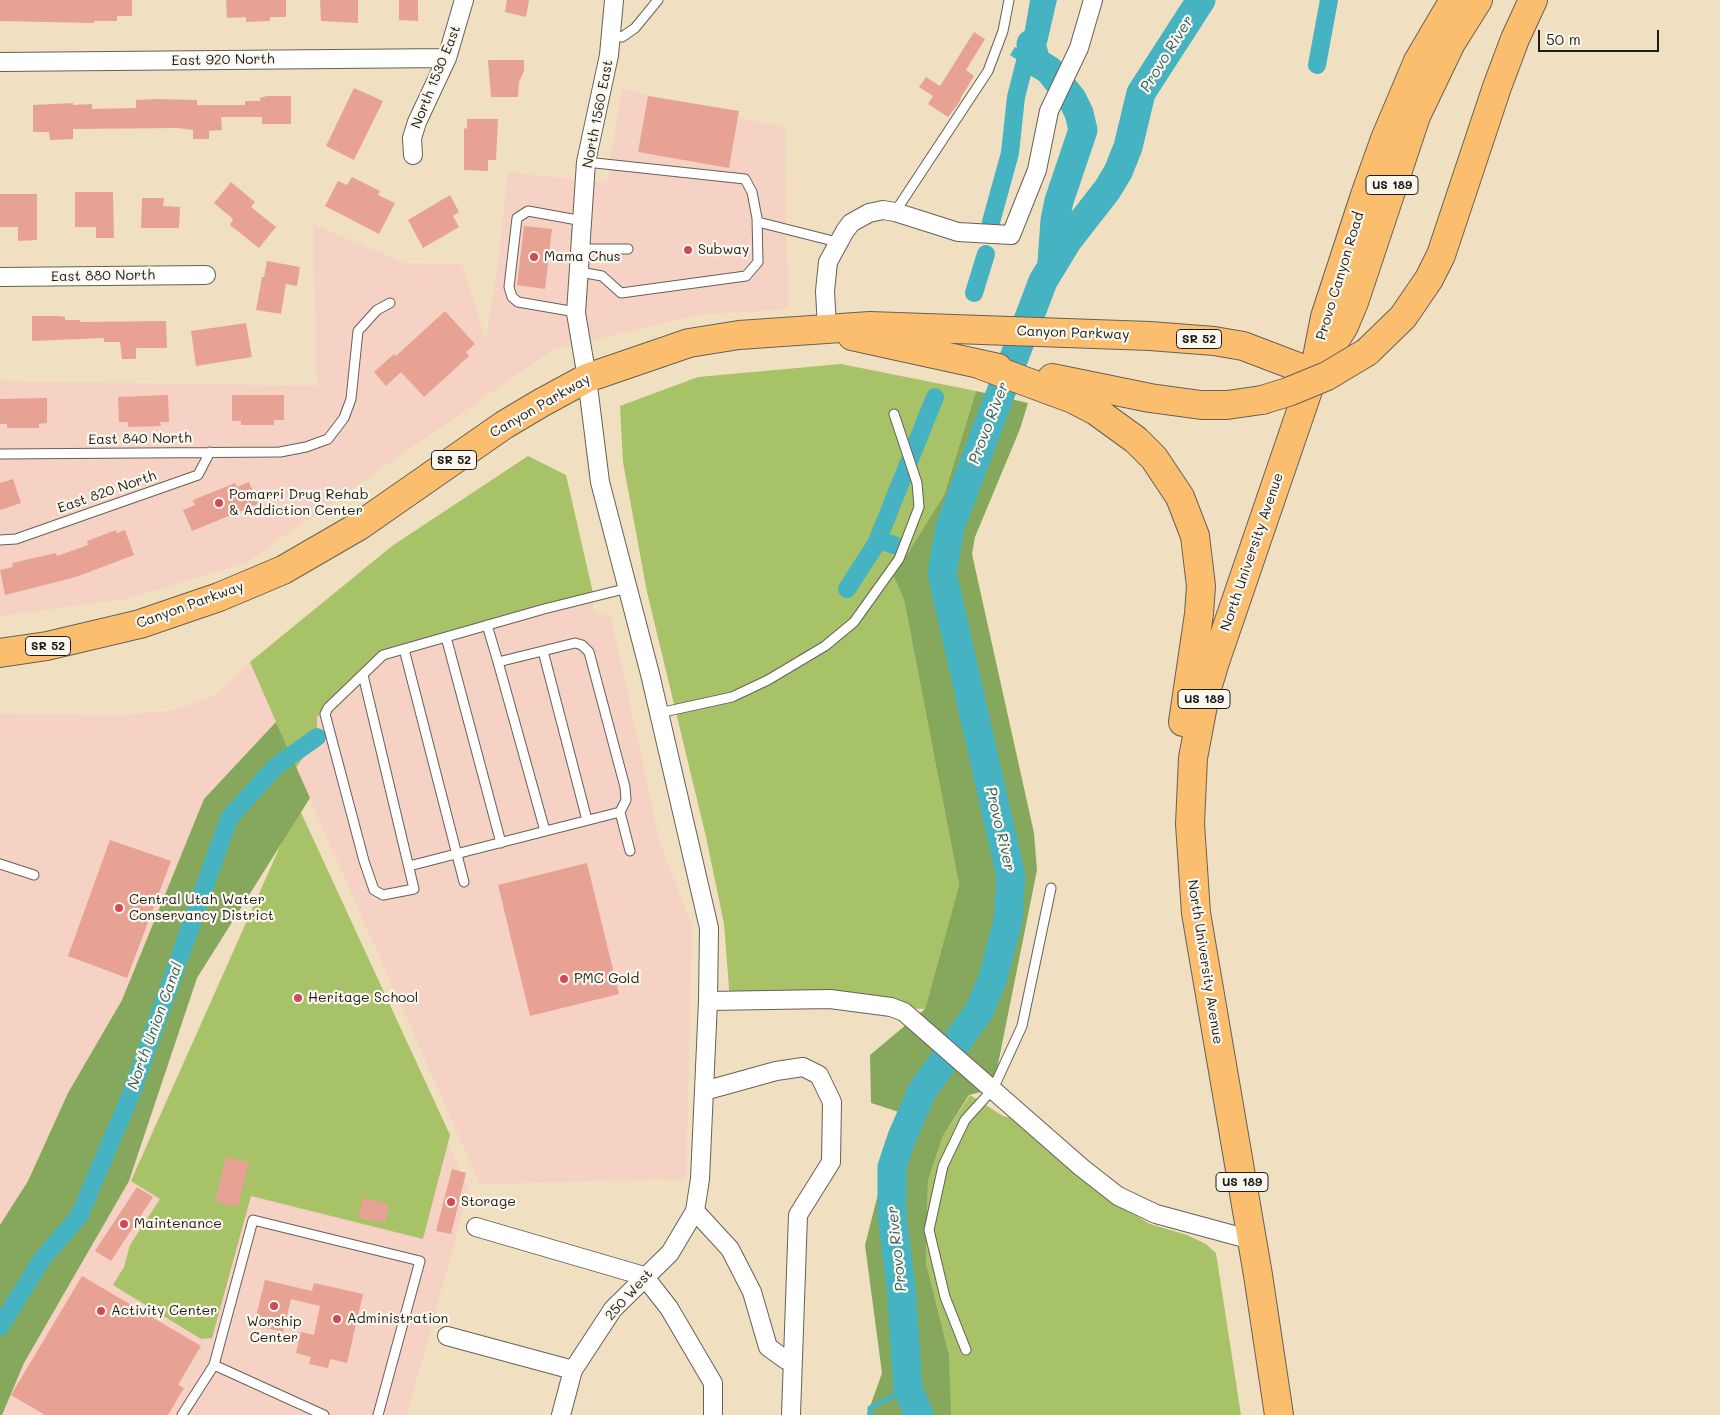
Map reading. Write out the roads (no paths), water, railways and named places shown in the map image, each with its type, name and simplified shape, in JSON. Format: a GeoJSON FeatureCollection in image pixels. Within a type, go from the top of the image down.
{"type":"FeatureCollection","features":[{"type":"Feature","properties":{"kind":"highway","name":"Provo Canyon Road"},"geometry":{"type":"LineString","coordinates":[[1314,373],[1325,317],[1385,139],[1426,45],[1454,0]]}},
{"type":"Feature","properties":{"kind":"highway","name":"Provo Canyon Road"},"geometry":{"type":"LineString","coordinates":[[1314,373],[1344,326],[1354,302],[1404,148],[1430,82],[1451,43],[1478,0]]}},
{"type":"Feature","properties":{"kind":"highway"},"geometry":{"type":"LineString","coordinates":[[1050,384],[1201,405],[1227,405],[1262,400],[1288,392],[1327,376],[1366,352],[1386,335],[1407,312],[1429,279],[1441,255],[1509,55],[1533,0]]}},
{"type":"Feature","properties":{"kind":"highway","name":"Canyon Parkway"},"geometry":{"type":"LineString","coordinates":[[0,653],[48,646],[140,624],[219,597],[283,570],[359,526],[504,425],[588,378],[628,362],[690,343],[739,335],[879,326],[1079,333],[1214,341],[1271,355],[1314,373]]}},
{"type":"Feature","properties":{"kind":"highway","name":"Canyon Parkway"},"geometry":{"type":"LineString","coordinates":[[826,328],[890,346],[981,365],[1050,384]]}},
{"type":"Feature","properties":{"kind":"highway","name":"North University Avenue"},"geometry":{"type":"LineString","coordinates":[[1279,1415],[1252,1240],[1196,913],[1192,873],[1191,791],[1198,727],[1212,670],[1314,373]]}},
{"type":"Feature","properties":{"kind":"highway"},"geometry":{"type":"LineString","coordinates":[[1050,384],[1096,411],[1136,440],[1154,458],[1170,480],[1189,515],[1197,544],[1201,586],[1199,614],[1183,720],[1184,757],[1191,791]]}},
{"type":"Feature","properties":{"kind":"highway"},"geometry":{"type":"LineString","coordinates":[[1273,1369],[1290,1415]]}},
{"type":"Feature","properties":{"kind":"street","name":"North 1530 East"},"geometry":{"type":"LineString","coordinates":[[413,155],[412,138],[416,122],[447,58],[464,0]]}},
{"type":"Feature","properties":{"kind":"street","name":"North 1560 East"},"geometry":{"type":"LineString","coordinates":[[614,0],[609,56],[586,162],[582,249],[576,312],[588,378],[600,482],[660,713]]}},
{"type":"Feature","properties":{"kind":"street"},"geometry":{"type":"LineString","coordinates":[[826,328],[826,270],[837,242],[851,223],[859,218],[883,210],[896,212],[958,232],[1011,235],[1037,170],[1047,119],[1053,103],[1071,70],[1093,0]]}},
{"type":"Feature","properties":{"kind":"street","name":"East 920 North"},"geometry":{"type":"LineString","coordinates":[[0,62],[447,58]]}},
{"type":"Feature","properties":{"kind":"street","name":"East 880 North"},"geometry":{"type":"LineString","coordinates":[[0,277],[206,275]]}},
{"type":"Feature","properties":{"kind":"street","name":"250 West"},"geometry":{"type":"LineString","coordinates":[[561,1415],[573,1370],[613,1308],[644,1276],[670,1253],[695,1211],[700,1179],[708,1001],[709,928],[660,713]]}},
{"type":"Feature","properties":{"kind":"street"},"geometry":{"type":"LineString","coordinates":[[708,1001],[830,999],[891,1007],[904,1012],[1081,1167],[1118,1196],[1156,1214],[1252,1240]]}},
{"type":"Feature","properties":{"kind":"street"},"geometry":{"type":"LineString","coordinates":[[704,1091],[776,1072],[803,1067],[819,1075],[832,1102],[831,1162],[798,1215],[791,1415]]}},
{"type":"Feature","properties":{"kind":"street"},"geometry":{"type":"LineString","coordinates":[[695,1211],[730,1249],[752,1292],[768,1347],[786,1360],[793,1360]]}},
{"type":"Feature","properties":{"kind":"street"},"geometry":{"type":"LineString","coordinates":[[476,1227],[644,1276],[669,1308],[713,1383],[713,1415]]}},
{"type":"Feature","properties":{"kind":"street"},"geometry":{"type":"LineString","coordinates":[[447,1336],[573,1370]]}},
{"type":"Feature","properties":{"kind":"lane"},"geometry":{"type":"LineString","coordinates":[[611,35],[622,36],[635,28],[658,0]]}},
{"type":"Feature","properties":{"kind":"lane"},"geometry":{"type":"LineString","coordinates":[[896,212],[988,71],[1003,31],[1009,0]]}},
{"type":"Feature","properties":{"kind":"lane"},"geometry":{"type":"LineString","coordinates":[[580,272],[602,276],[621,293],[746,276],[758,262],[758,222],[752,192],[745,179],[586,162]]}},
{"type":"Feature","properties":{"kind":"lane"},"geometry":{"type":"LineString","coordinates":[[576,312],[518,302],[512,297],[509,287],[517,218],[528,211],[583,221]]}},
{"type":"Feature","properties":{"kind":"lane"},"geometry":{"type":"LineString","coordinates":[[758,222],[837,242]]}},
{"type":"Feature","properties":{"kind":"lane"},"geometry":{"type":"LineString","coordinates":[[582,249],[628,249]]}},
{"type":"Feature","properties":{"kind":"lane","name":"East 840 North"},"geometry":{"type":"LineString","coordinates":[[0,454],[280,452],[306,447],[328,439],[344,418],[350,398],[358,331],[377,310],[390,303]]}},
{"type":"Feature","properties":{"kind":"lane"},"geometry":{"type":"LineString","coordinates":[[660,713],[732,698],[768,680],[825,646],[854,622],[905,548],[919,507],[916,483],[894,414]]}},
{"type":"Feature","properties":{"kind":"lane","name":"East 820 North"},"geometry":{"type":"LineString","coordinates":[[0,540],[16,539],[198,475],[210,452]]}},
{"type":"Feature","properties":{"kind":"lane"},"geometry":{"type":"LineString","coordinates":[[363,674],[414,889],[383,895],[374,890],[325,714],[328,708],[363,674],[383,656],[628,588]]}},
{"type":"Feature","properties":{"kind":"lane"},"geometry":{"type":"LineString","coordinates":[[488,626],[546,831]]}},
{"type":"Feature","properties":{"kind":"lane"},"geometry":{"type":"LineString","coordinates":[[446,637],[501,843]]}},
{"type":"Feature","properties":{"kind":"lane"},"geometry":{"type":"LineString","coordinates":[[498,662],[575,643],[582,645],[589,652],[625,787],[626,800],[620,812],[630,851]]}},
{"type":"Feature","properties":{"kind":"lane"},"geometry":{"type":"LineString","coordinates":[[404,649],[464,882]]}},
{"type":"Feature","properties":{"kind":"lane"},"geometry":{"type":"LineString","coordinates":[[543,651],[586,820]]}},
{"type":"Feature","properties":{"kind":"lane"},"geometry":{"type":"LineString","coordinates":[[409,866],[620,812]]}},
{"type":"Feature","properties":{"kind":"lane"},"geometry":{"type":"LineString","coordinates":[[0,864],[34,875]]}},
{"type":"Feature","properties":{"kind":"lane"},"geometry":{"type":"LineString","coordinates":[[966,1350],[945,1297],[929,1230],[943,1166],[965,1120],[992,1089],[1022,1026],[1051,888]]}},
{"type":"Feature","properties":{"kind":"lane"},"geometry":{"type":"LineString","coordinates":[[182,1415],[214,1365],[253,1220],[420,1261],[378,1415]]}},
{"type":"Feature","properties":{"kind":"lane"},"geometry":{"type":"LineString","coordinates":[[214,1365],[324,1415]]}},
{"type":"Feature","properties":{"kind":"water"},"geometry":{"type":"Polygon","coordinates":[[[1030,0],[1057,0],[1047,43],[1027,77],[1024,77],[1023,80],[1015,80],[1016,59],[1010,55],[1015,47],[1018,48],[1023,41],[1030,0]]]}},
{"type":"Feature","properties":{"kind":"waterway","name":"Provo River"},"geometry":{"type":"LineString","coordinates":[[919,1415],[908,1389],[901,1287],[892,1216],[892,1167],[902,1137],[922,1091],[979,1011],[992,981],[1008,921],[1011,877],[942,573],[950,527],[1043,281],[1068,240],[1107,190],[1118,172],[1128,147],[1141,93],[1201,0]]}},
{"type":"Feature","properties":{"kind":"waterway"},"geometry":{"type":"LineString","coordinates":[[1317,65],[1329,0]]}},
{"type":"Feature","properties":{"kind":"waterway","name":"Provo River"},"geometry":{"type":"LineString","coordinates":[[1031,44],[1036,62],[1049,70],[1072,99],[1079,113],[1083,130],[1059,201],[1055,220],[1052,262]]}},
{"type":"Feature","properties":{"kind":"waterway"},"geometry":{"type":"LineString","coordinates":[[991,222],[1010,153],[1016,97],[1026,58]]}},
{"type":"Feature","properties":{"kind":"waterway"},"geometry":{"type":"LineString","coordinates":[[974,293],[986,254]]}},
{"type":"Feature","properties":{"kind":"waterway"},"geometry":{"type":"LineString","coordinates":[[847,589],[876,544],[935,397]]}},
{"type":"Feature","properties":{"kind":"waterway"},"geometry":{"type":"LineString","coordinates":[[876,544],[882,541],[897,546]]}},
{"type":"Feature","properties":{"kind":"waterway","name":"North Union Canal"},"geometry":{"type":"LineString","coordinates":[[0,1327],[42,1259],[79,1216],[130,1097],[229,818],[276,766],[317,737]]}},
{"type":"Feature","properties":{"kind":"waterway"},"geometry":{"type":"LineString","coordinates":[[870,1415],[870,1408],[908,1389]]}},
{"type":"Feature","properties":{"kind":"place","name":"Subway"},"geometry":{"type":"Point","coordinates":[688,250]}},
{"type":"Feature","properties":{"kind":"place","name":"Mama Chus"},"geometry":{"type":"Point","coordinates":[534,257]}},
{"type":"Feature","properties":{"kind":"place","name":"Pomarri Drug Rehab & Addiction Center"},"geometry":{"type":"Point","coordinates":[219,503]}},
{"type":"Feature","properties":{"kind":"place","name":"Central Utah Water Conservancy District"},"geometry":{"type":"Point","coordinates":[119,908]}},
{"type":"Feature","properties":{"kind":"place","name":"PMC Gold"},"geometry":{"type":"Point","coordinates":[564,979]}},
{"type":"Feature","properties":{"kind":"place","name":"Heritage School"},"geometry":{"type":"Point","coordinates":[298,998]}},
{"type":"Feature","properties":{"kind":"place","name":"Storage"},"geometry":{"type":"Point","coordinates":[451,1202]}},
{"type":"Feature","properties":{"kind":"place","name":"Maintenance"},"geometry":{"type":"Point","coordinates":[124,1224]}},
{"type":"Feature","properties":{"kind":"place","name":"Worship Center"},"geometry":{"type":"Point","coordinates":[274,1306]}},
{"type":"Feature","properties":{"kind":"place","name":"Activity Center"},"geometry":{"type":"Point","coordinates":[101,1311]}},
{"type":"Feature","properties":{"kind":"place","name":"Administration"},"geometry":{"type":"Point","coordinates":[337,1319]}}]}
